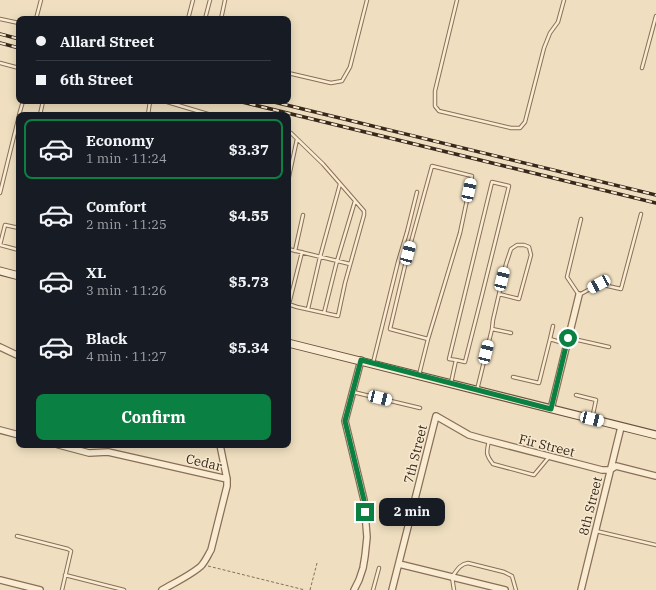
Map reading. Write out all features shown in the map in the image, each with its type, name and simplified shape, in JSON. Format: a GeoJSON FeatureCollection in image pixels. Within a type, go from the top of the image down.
{"type":"FeatureCollection","features":[{"type":"Feature","properties":{"kind":"main road"},"geometry":{"type":"LineString","coordinates":[[0,271],[16,275]]}},
{"type":"Feature","properties":{"kind":"main road"},"geometry":{"type":"LineString","coordinates":[[291,344],[656,435]]}},
{"type":"Feature","properties":{"kind":"street"},"geometry":{"type":"LineString","coordinates":[[551,409],[579,295]]}},
{"type":"Feature","properties":{"kind":"street"},"geometry":{"type":"LineString","coordinates":[[0,347],[16,355]]}},
{"type":"Feature","properties":{"kind":"street"},"geometry":{"type":"LineString","coordinates":[[354,590],[359,580],[366,556],[367,537],[364,500],[345,421],[361,360]]}},
{"type":"Feature","properties":{"kind":"street","name":"Fir Street"},"geometry":{"type":"LineString","coordinates":[[436,416],[469,435],[489,441],[602,470],[610,470],[616,466],[656,476]]}},
{"type":"Feature","properties":{"kind":"street","name":"7th Street"},"geometry":{"type":"LineString","coordinates":[[392,590],[436,416]]}},
{"type":"Feature","properties":{"kind":"street","name":"8th Street"},"geometry":{"type":"LineString","coordinates":[[581,590],[621,427]]}},
{"type":"Feature","properties":{"kind":"street"},"geometry":{"type":"LineString","coordinates":[[0,430],[16,434]]}},
{"type":"Feature","properties":{"kind":"street","name":"Cedar"},"geometry":{"type":"LineString","coordinates":[[70,448],[89,453],[108,452],[227,479]]}},
{"type":"Feature","properties":{"kind":"street"},"geometry":{"type":"LineString","coordinates":[[165,590],[202,565],[211,550],[227,486],[221,448]]}},
{"type":"Feature","properties":{"kind":"street"},"geometry":{"type":"LineString","coordinates":[[399,564],[505,590]]}},
{"type":"Feature","properties":{"kind":"street"},"geometry":{"type":"LineString","coordinates":[[0,580],[40,590]]}},
{"type":"Feature","properties":{"kind":"lane"},"geometry":{"type":"LineString","coordinates":[[37,16],[41,0]]}},
{"type":"Feature","properties":{"kind":"lane"},"geometry":{"type":"LineString","coordinates":[[189,16],[193,0]]}},
{"type":"Feature","properties":{"kind":"lane"},"geometry":{"type":"LineString","coordinates":[[206,16],[210,0]]}},
{"type":"Feature","properties":{"kind":"lane"},"geometry":{"type":"LineString","coordinates":[[222,16],[225,0]]}},
{"type":"Feature","properties":{"kind":"lane"},"geometry":{"type":"LineString","coordinates":[[291,74],[331,83],[342,81],[350,67],[367,0]]}},
{"type":"Feature","properties":{"kind":"lane"},"geometry":{"type":"LineString","coordinates":[[456,0],[434,106],[439,111],[511,128],[520,128],[524,122],[544,48],[550,33],[558,22],[564,0]]}},
{"type":"Feature","properties":{"kind":"lane"},"geometry":{"type":"LineString","coordinates":[[642,68],[656,16]]}},
{"type":"Feature","properties":{"kind":"lane"},"geometry":{"type":"LineString","coordinates":[[0,19],[16,22]]}},
{"type":"Feature","properties":{"kind":"lane"},"geometry":{"type":"LineString","coordinates":[[0,63],[16,67]]}},
{"type":"Feature","properties":{"kind":"lane"},"geometry":{"type":"LineString","coordinates":[[174,104],[201,112]]}},
{"type":"Feature","properties":{"kind":"lane"},"geometry":{"type":"LineString","coordinates":[[0,193],[16,128]]}},
{"type":"Feature","properties":{"kind":"lane"},"geometry":{"type":"LineString","coordinates":[[291,133],[323,164],[364,211],[338,316],[291,305]]}},
{"type":"Feature","properties":{"kind":"lane"},"geometry":{"type":"LineString","coordinates":[[291,168],[298,139]]}},
{"type":"Feature","properties":{"kind":"lane"},"geometry":{"type":"LineString","coordinates":[[419,375],[428,339],[460,233],[472,176],[432,166],[408,253],[390,329],[428,339]]}},
{"type":"Feature","properties":{"kind":"lane"},"geometry":{"type":"LineString","coordinates":[[492,182],[509,186],[465,362],[456,360],[449,359],[492,182]]}},
{"type":"Feature","properties":{"kind":"lane"},"geometry":{"type":"LineString","coordinates":[[308,309],[320,257],[340,184]]}},
{"type":"Feature","properties":{"kind":"lane"},"geometry":{"type":"LineString","coordinates":[[372,364],[417,192]]}},
{"type":"Feature","properties":{"kind":"lane"},"geometry":{"type":"LineString","coordinates":[[324,313],[337,261],[355,201]]}},
{"type":"Feature","properties":{"kind":"lane"},"geometry":{"type":"LineString","coordinates":[[581,219],[567,277],[579,295],[599,284],[621,289],[641,214]]}},
{"type":"Feature","properties":{"kind":"lane"},"geometry":{"type":"LineString","coordinates":[[295,250],[303,215]]}},
{"type":"Feature","properties":{"kind":"lane"},"geometry":{"type":"LineString","coordinates":[[16,227],[5,225],[0,245],[16,249]]}},
{"type":"Feature","properties":{"kind":"lane"},"geometry":{"type":"LineString","coordinates":[[477,390],[492,328],[493,320],[499,294],[506,264],[511,249],[517,245],[529,247],[531,255],[519,299],[499,294]]}},
{"type":"Feature","properties":{"kind":"lane"},"geometry":{"type":"LineString","coordinates":[[291,249],[350,264]]}},
{"type":"Feature","properties":{"kind":"lane"},"geometry":{"type":"LineString","coordinates":[[291,296],[302,252]]}},
{"type":"Feature","properties":{"kind":"lane"},"geometry":{"type":"LineString","coordinates":[[513,377],[539,383],[553,326]]}},
{"type":"Feature","properties":{"kind":"lane"},"geometry":{"type":"LineString","coordinates":[[492,328],[511,333]]}},
{"type":"Feature","properties":{"kind":"lane"},"geometry":{"type":"LineString","coordinates":[[550,340],[609,347]]}},
{"type":"Feature","properties":{"kind":"lane"},"geometry":{"type":"LineString","coordinates":[[451,384],[456,360]]}},
{"type":"Feature","properties":{"kind":"lane"},"geometry":{"type":"LineString","coordinates":[[353,392],[420,408]]}},
{"type":"Feature","properties":{"kind":"lane"},"geometry":{"type":"LineString","coordinates":[[576,395],[596,400],[592,419]]}},
{"type":"Feature","properties":{"kind":"lane"},"geometry":{"type":"LineString","coordinates":[[489,441],[487,455],[493,464],[500,466],[534,475],[549,457]]}},
{"type":"Feature","properties":{"kind":"lane"},"geometry":{"type":"LineString","coordinates":[[596,531],[656,545]]}},
{"type":"Feature","properties":{"kind":"lane"},"geometry":{"type":"LineString","coordinates":[[17,536],[71,551],[62,590]]}},
{"type":"Feature","properties":{"kind":"lane"},"geometry":{"type":"LineString","coordinates":[[454,590],[452,577],[458,568],[463,564],[468,563],[504,572],[512,576],[516,590]]}},
{"type":"Feature","properties":{"kind":"lane"},"geometry":{"type":"LineString","coordinates":[[373,590],[379,568]]}},
{"type":"Feature","properties":{"kind":"lane"},"geometry":{"type":"LineString","coordinates":[[65,575],[124,590]]}},
{"type":"Feature","properties":{"kind":"path"},"geometry":{"type":"LineString","coordinates":[[310,590],[317,562]]}},
{"type":"Feature","properties":{"kind":"path"},"geometry":{"type":"LineString","coordinates":[[202,565],[305,590]]}},
{"type":"Feature","properties":{"kind":"railway"},"geometry":{"type":"LineString","coordinates":[[0,34],[16,38]]}},
{"type":"Feature","properties":{"kind":"railway"},"geometry":{"type":"LineString","coordinates":[[0,43],[16,47]]}},
{"type":"Feature","properties":{"kind":"railway"},"geometry":{"type":"LineString","coordinates":[[250,104],[283,112]]}},
{"type":"Feature","properties":{"kind":"railway"},"geometry":{"type":"LineString","coordinates":[[282,104],[656,195]]}},
{"type":"Feature","properties":{"kind":"railway"},"geometry":{"type":"LineString","coordinates":[[291,114],[656,203]]}},
{"type":"Feature","properties":{"kind":"route"},"geometry":{"type":"LineString","coordinates":[[365,512],[356,463],[345,421],[361,360],[551,409],[568,338]]}}]}
